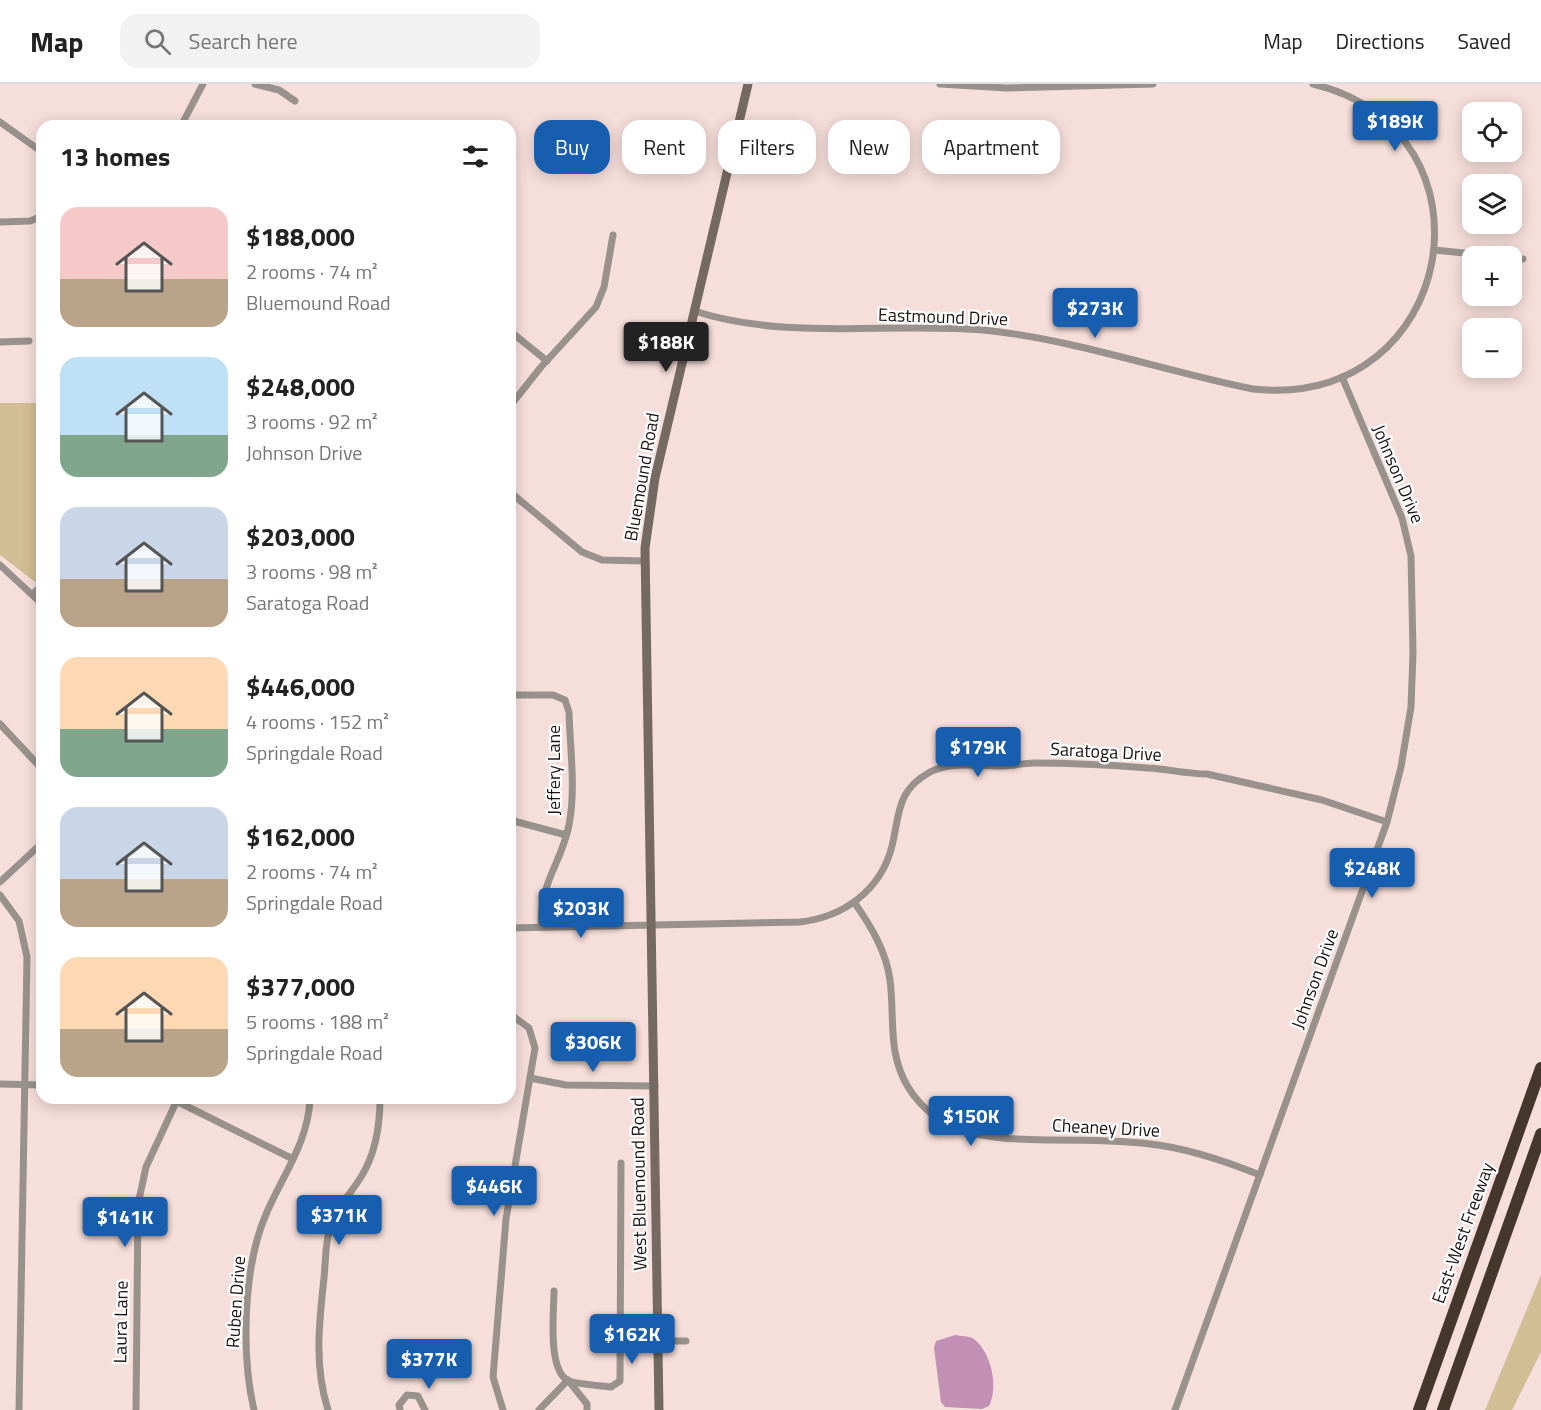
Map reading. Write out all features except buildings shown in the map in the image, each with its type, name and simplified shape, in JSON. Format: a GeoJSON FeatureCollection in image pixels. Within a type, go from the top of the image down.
{"type":"FeatureCollection","features":[{"type":"Feature","properties":{"kind":"highway","name":"East-West Freeway"},"geometry":{"type":"LineString","coordinates":[[1419,1410],[1541,1068]]}},
{"type":"Feature","properties":{"kind":"highway"},"geometry":{"type":"LineString","coordinates":[[1443,1410],[1541,1134]]}},
{"type":"Feature","properties":{"kind":"main road","name":"Bluemound Road"},"geometry":{"type":"LineString","coordinates":[[646,669],[645,561],[655,478],[748,84]]}},
{"type":"Feature","properties":{"kind":"main road","name":"West Bluemound Road"},"geometry":{"type":"LineString","coordinates":[[646,669],[659,1410]]}},
{"type":"Feature","properties":{"kind":"street"},"geometry":{"type":"LineString","coordinates":[[184,120],[203,84]]}},
{"type":"Feature","properties":{"kind":"street"},"geometry":{"type":"LineString","coordinates":[[255,84],[279,90],[295,101]]}},
{"type":"Feature","properties":{"kind":"street"},"geometry":{"type":"LineString","coordinates":[[940,84],[1006,88],[1153,84]]}},
{"type":"Feature","properties":{"kind":"street","name":"Eastmound Drive"},"geometry":{"type":"LineString","coordinates":[[694,311],[721,319],[782,328],[947,328],[1015,334],[1234,385],[1272,391],[1303,390],[1341,377],[1374,358],[1390,344],[1410,320],[1427,286],[1434,250],[1435,227],[1430,194],[1416,161],[1400,136],[1360,102],[1313,84]]}},
{"type":"Feature","properties":{"kind":"street"},"geometry":{"type":"LineString","coordinates":[[0,122],[36,148]]}},
{"type":"Feature","properties":{"kind":"street"},"geometry":{"type":"LineString","coordinates":[[0,222],[30,221],[36,218]]}},
{"type":"Feature","properties":{"kind":"street"},"geometry":{"type":"LineString","coordinates":[[516,399],[583,323],[601,298],[613,235]]}},
{"type":"Feature","properties":{"kind":"street"},"geometry":{"type":"LineString","coordinates":[[1434,250],[1462,253]]}},
{"type":"Feature","properties":{"kind":"street"},"geometry":{"type":"LineString","coordinates":[[516,336],[547,361]]}},
{"type":"Feature","properties":{"kind":"street"},"geometry":{"type":"LineString","coordinates":[[0,342],[29,341]]}},
{"type":"Feature","properties":{"kind":"street","name":"Johnson Drive"},"geometry":{"type":"LineString","coordinates":[[1175,1410],[1387,822],[1401,767],[1411,704],[1412,556],[1402,518],[1341,377]]}},
{"type":"Feature","properties":{"kind":"street"},"geometry":{"type":"LineString","coordinates":[[516,497],[582,552],[602,560],[645,561]]}},
{"type":"Feature","properties":{"kind":"street"},"geometry":{"type":"LineString","coordinates":[[0,565],[36,597]]}},
{"type":"Feature","properties":{"kind":"street"},"geometry":{"type":"LineString","coordinates":[[33,594],[36,591]]}},
{"type":"Feature","properties":{"kind":"street","name":"Jeffery Lane"},"geometry":{"type":"LineString","coordinates":[[516,695],[553,695],[568,705],[571,802],[566,835],[542,895],[541,927]]}},
{"type":"Feature","properties":{"kind":"street"},"geometry":{"type":"LineString","coordinates":[[0,724],[36,763]]}},
{"type":"Feature","properties":{"kind":"street","name":"Saratoga Drive"},"geometry":{"type":"LineString","coordinates":[[516,928],[812,921],[836,913],[854,902],[871,886],[886,861],[903,798],[920,778],[949,766],[1005,766],[1032,763],[1103,765],[1207,774],[1322,800],[1387,822]]}},
{"type":"Feature","properties":{"kind":"street"},"geometry":{"type":"LineString","coordinates":[[516,822],[566,835]]}},
{"type":"Feature","properties":{"kind":"street"},"geometry":{"type":"LineString","coordinates":[[0,882],[36,849]]}},
{"type":"Feature","properties":{"kind":"street"},"geometry":{"type":"LineString","coordinates":[[0,895],[18,921],[26,944],[19,1410]]}},
{"type":"Feature","properties":{"kind":"street","name":"Cheaney Drive"},"geometry":{"type":"LineString","coordinates":[[854,902],[876,936],[886,960],[891,992],[892,1037],[899,1068],[915,1097],[940,1120],[966,1133],[990,1138],[1154,1144],[1207,1156],[1260,1175]]}},
{"type":"Feature","properties":{"kind":"street"},"geometry":{"type":"LineString","coordinates":[[503,1410],[494,1377],[506,1219],[535,1048],[529,1028],[516,1018]]}},
{"type":"Feature","properties":{"kind":"street"},"geometry":{"type":"LineString","coordinates":[[530,1078],[566,1085],[655,1086]]}},
{"type":"Feature","properties":{"kind":"street"},"geometry":{"type":"LineString","coordinates":[[0,1084],[36,1085]]}},
{"type":"Feature","properties":{"kind":"street","name":"Laura Lane"},"geometry":{"type":"LineString","coordinates":[[136,1410],[138,1204],[146,1167],[173,1104]]}},
{"type":"Feature","properties":{"kind":"street"},"geometry":{"type":"LineString","coordinates":[[185,1104],[293,1159]]}},
{"type":"Feature","properties":{"kind":"street","name":"Ruben Drive"},"geometry":{"type":"LineString","coordinates":[[254,1410],[248,1370],[251,1263],[267,1213],[306,1128],[309,1104]]}},
{"type":"Feature","properties":{"kind":"street"},"geometry":{"type":"LineString","coordinates":[[328,1410],[320,1377],[318,1345],[328,1235],[335,1214],[362,1175],[373,1149],[380,1124],[380,1104]]}},
{"type":"Feature","properties":{"kind":"street"},"geometry":{"type":"LineString","coordinates":[[568,1380],[611,1387],[620,1381],[621,1162]]}},
{"type":"Feature","properties":{"kind":"street"},"geometry":{"type":"LineString","coordinates":[[554,1291],[554,1354],[559,1373],[568,1380],[586,1404],[587,1410]]}},
{"type":"Feature","properties":{"kind":"street"},"geometry":{"type":"LineString","coordinates":[[658,1341],[686,1341]]}},
{"type":"Feature","properties":{"kind":"street"},"geometry":{"type":"LineString","coordinates":[[538,1410],[568,1380]]}},
{"type":"Feature","properties":{"kind":"street"},"geometry":{"type":"LineString","coordinates":[[400,1410],[399,1405],[407,1395],[418,1396],[425,1410]]}},
{"type":"Feature","properties":{"kind":"shaded area"},"geometry":{"type":"Polygon","coordinates":[[[0,403],[36,403],[36,581],[0,555],[0,403]]]}},
{"type":"Feature","properties":{"kind":"shaded area"},"geometry":{"type":"Polygon","coordinates":[[[1541,1275],[1541,1352],[1512,1410],[1485,1410],[1541,1275]]]}},
{"type":"Feature","properties":{"kind":"shaded area"},"geometry":{"type":"Polygon","coordinates":[[[955,1335],[974,1339],[989,1361],[993,1380],[992,1398],[989,1406],[982,1409],[945,1407],[941,1402],[934,1348],[936,1341],[955,1335]]]}}]}
